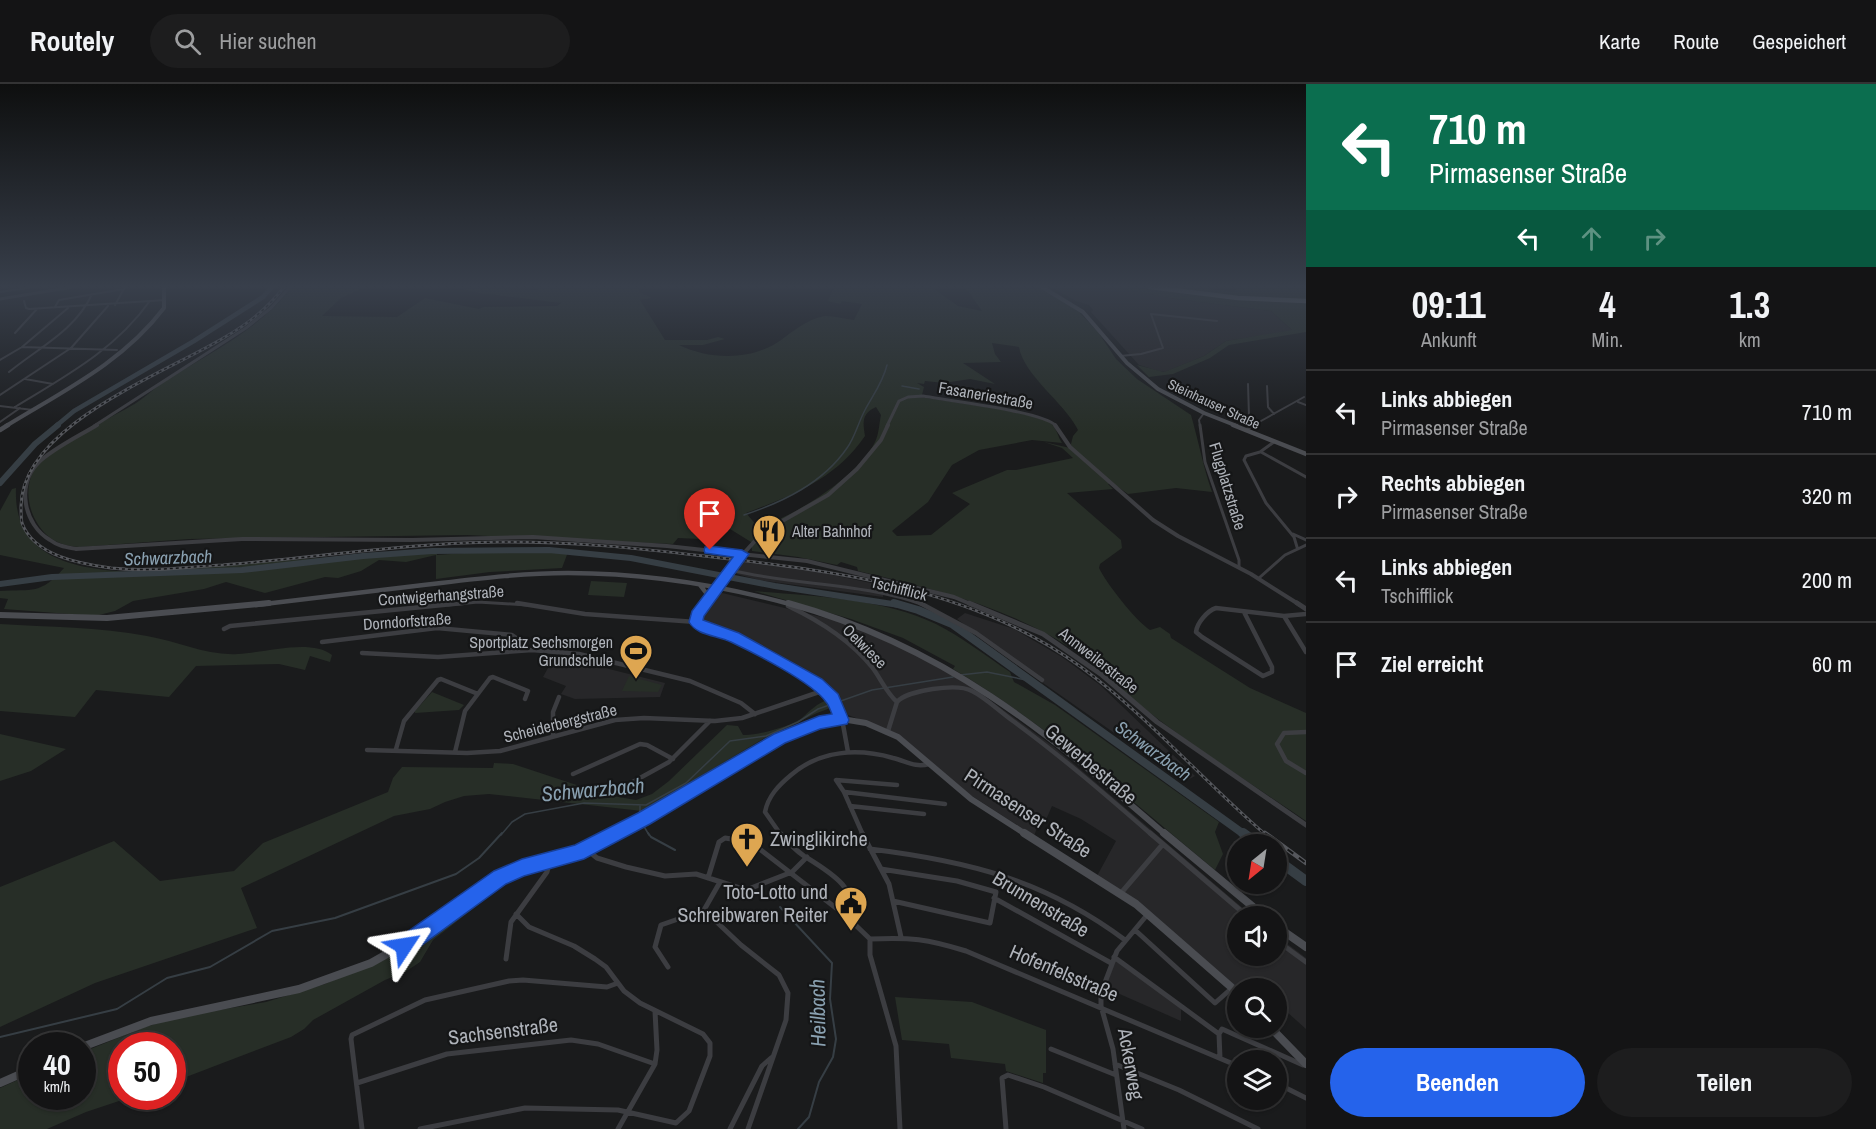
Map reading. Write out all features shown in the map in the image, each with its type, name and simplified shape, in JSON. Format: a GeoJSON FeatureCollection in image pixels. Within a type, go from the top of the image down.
{"type":"FeatureCollection","features":[{"type":"Feature","properties":{"kind":"main road"},"geometry":{"type":"LineString","coordinates":[[0,430],[92,374],[124,350],[138,336]]}},
{"type":"Feature","properties":{"kind":"main road","name":"Steinhauser Straße"},"geometry":{"type":"LineString","coordinates":[[1103,336],[1120,356],[1152,385],[1204,413],[1306,453]]}},
{"type":"Feature","properties":{"kind":"main road"},"geometry":{"type":"LineString","coordinates":[[0,615],[81,620],[149,617],[511,576],[573,572],[648,575],[718,587],[780,602],[876,632],[963,677],[1044,734],[1252,906]]}},
{"type":"Feature","properties":{"kind":"main road"},"geometry":{"type":"LineString","coordinates":[[699,584],[710,598]]}},
{"type":"Feature","properties":{"kind":"main road"},"geometry":{"type":"LineString","coordinates":[[96,1042],[174,1015],[299,989],[387,955],[431,929],[500,877],[522,867],[586,848],[641,820],[787,735],[819,723],[842,720]]}},
{"type":"Feature","properties":{"kind":"main road","name":"Pirmasenser Straße"},"geometry":{"type":"LineString","coordinates":[[842,720],[866,723],[888,731],[906,742],[971,799],[1149,913],[1227,984]]}},
{"type":"Feature","properties":{"kind":"main road"},"geometry":{"type":"LineString","coordinates":[[1287,934],[1306,948]]}},
{"type":"Feature","properties":{"kind":"main road"},"geometry":{"type":"LineString","coordinates":[[1280,1038],[1306,1065]]}},
{"type":"Feature","properties":{"kind":"main road"},"geometry":{"type":"LineString","coordinates":[[0,1083],[18,1075]]}},
{"type":"Feature","properties":{"kind":"street"},"geometry":{"type":"LineString","coordinates":[[0,360],[35,336]]}},
{"type":"Feature","properties":{"kind":"street"},"geometry":{"type":"LineString","coordinates":[[9,372],[54,336]]}},
{"type":"Feature","properties":{"kind":"street"},"geometry":{"type":"LineString","coordinates":[[0,395],[71,348],[82,336]]}},
{"type":"Feature","properties":{"kind":"street"},"geometry":{"type":"LineString","coordinates":[[15,407],[53,384],[104,349],[119,336]]}},
{"type":"Feature","properties":{"kind":"street","name":"Tschifflick"},"geometry":{"type":"LineString","coordinates":[[233,336],[35,466],[28,478],[24,498],[28,516],[38,531],[59,547],[76,549],[194,541],[533,537],[785,557],[848,570]]}},
{"type":"Feature","properties":{"kind":"street"},"geometry":{"type":"LineString","coordinates":[[1120,356],[1142,354],[1163,348],[1159,336]]}},
{"type":"Feature","properties":{"kind":"street"},"geometry":{"type":"LineString","coordinates":[[22,347],[117,350]]}},
{"type":"Feature","properties":{"kind":"street"},"geometry":{"type":"LineString","coordinates":[[25,379],[53,384]]}},
{"type":"Feature","properties":{"kind":"street"},"geometry":{"type":"LineString","coordinates":[[1248,384],[1249,416],[1256,423]]}},
{"type":"Feature","properties":{"kind":"street"},"geometry":{"type":"LineString","coordinates":[[1267,386],[1269,407],[1274,414]]}},
{"type":"Feature","properties":{"kind":"street","name":"Fasaneriestraße"},"geometry":{"type":"LineString","coordinates":[[743,554],[763,532],[822,499],[839,486],[878,446],[899,401],[908,397],[923,396],[1032,415],[1052,421],[1070,447],[1154,520],[1178,536],[1259,578],[1306,609]]}},
{"type":"Feature","properties":{"kind":"street"},"geometry":{"type":"LineString","coordinates":[[1244,430],[1304,398]]}},
{"type":"Feature","properties":{"kind":"street"},"geometry":{"type":"LineString","coordinates":[[1298,402],[1306,405]]}},
{"type":"Feature","properties":{"kind":"street"},"geometry":{"type":"LineString","coordinates":[[0,406],[33,410]]}},
{"type":"Feature","properties":{"kind":"street"},"geometry":{"type":"LineString","coordinates":[[0,422],[21,408]]}},
{"type":"Feature","properties":{"kind":"street","name":"Flugplatzstraße"},"geometry":{"type":"LineString","coordinates":[[1204,413],[1199,420],[1203,456],[1239,560],[1239,567]]}},
{"type":"Feature","properties":{"kind":"street"},"geometry":{"type":"LineString","coordinates":[[1274,442],[1260,452],[1246,456],[1245,462],[1266,503],[1296,540],[1297,547]]}},
{"type":"Feature","properties":{"kind":"street"},"geometry":{"type":"LineString","coordinates":[[1260,452],[1306,477]]}},
{"type":"Feature","properties":{"kind":"street"},"geometry":{"type":"LineString","coordinates":[[1288,531],[1306,540]]}},
{"type":"Feature","properties":{"kind":"street"},"geometry":{"type":"LineString","coordinates":[[1259,578],[1297,547],[1306,544]]}},
{"type":"Feature","properties":{"kind":"street"},"geometry":{"type":"LineString","coordinates":[[743,554],[696,618],[696,622],[700,626],[734,637],[825,690],[837,706],[848,752]]}},
{"type":"Feature","properties":{"kind":"street","name":"Annweilerstraße"},"geometry":{"type":"LineString","coordinates":[[848,570],[954,597],[1043,634],[1102,675],[1156,722],[1306,825]]}},
{"type":"Feature","properties":{"kind":"street","name":"Tschifflick"},"geometry":{"type":"LineString","coordinates":[[730,571],[762,579],[903,598],[953,618],[1042,680]]}},
{"type":"Feature","properties":{"kind":"street","name":"Contwigerhangstraße"},"geometry":{"type":"LineString","coordinates":[[224,629],[231,626],[484,602],[508,602],[585,614],[696,622]]}},
{"type":"Feature","properties":{"kind":"street","name":"Oelwiese"},"geometry":{"type":"LineString","coordinates":[[780,602],[822,622],[843,637],[868,662],[897,702]]}},
{"type":"Feature","properties":{"kind":"street"},"geometry":{"type":"LineString","coordinates":[[1244,612],[1272,667],[1272,672],[1263,676],[1196,632],[1196,628],[1210,610],[1220,608],[1284,616],[1306,614]]}},
{"type":"Feature","properties":{"kind":"street"},"geometry":{"type":"LineString","coordinates":[[1284,616],[1306,652]]}},
{"type":"Feature","properties":{"kind":"street","name":"Dorndorfstraße"},"geometry":{"type":"LineString","coordinates":[[322,642],[444,628],[512,635],[515,637],[514,650]]}},
{"type":"Feature","properties":{"kind":"street"},"geometry":{"type":"LineString","coordinates":[[362,653],[438,657],[514,650],[579,654],[682,679],[731,699],[755,714]]}},
{"type":"Feature","properties":{"kind":"street"},"geometry":{"type":"LineString","coordinates":[[454,752],[463,717],[490,678],[493,677],[528,691],[525,699]]}},
{"type":"Feature","properties":{"kind":"street"},"geometry":{"type":"LineString","coordinates":[[396,749],[404,721],[440,679],[478,694]]}},
{"type":"Feature","properties":{"kind":"street","name":"Gewerbestraße"},"geometry":{"type":"LineString","coordinates":[[897,702],[902,697],[955,687],[972,691],[1052,749],[1235,906]]}},
{"type":"Feature","properties":{"kind":"street","name":"Scheiderbergstraße"},"geometry":{"type":"LineString","coordinates":[[367,750],[489,752],[513,749],[591,724],[627,718],[731,720],[825,690]]}},
{"type":"Feature","properties":{"kind":"street"},"geometry":{"type":"LineString","coordinates":[[554,736],[553,712],[559,697]]}},
{"type":"Feature","properties":{"kind":"street"},"geometry":{"type":"LineString","coordinates":[[888,731],[897,702]]}},
{"type":"Feature","properties":{"kind":"street"},"geometry":{"type":"LineString","coordinates":[[620,789],[673,759],[711,720]]}},
{"type":"Feature","properties":{"kind":"street"},"geometry":{"type":"LineString","coordinates":[[1306,732],[1286,732],[1280,736],[1277,744],[1286,761],[1306,773]]}},
{"type":"Feature","properties":{"kind":"street"},"geometry":{"type":"LineString","coordinates":[[573,774],[640,744],[647,745],[673,759]]}},
{"type":"Feature","properties":{"kind":"street"},"geometry":{"type":"LineString","coordinates":[[854,923],[856,915],[854,906],[845,889],[826,868],[807,857],[767,817],[765,812],[767,802],[782,783],[802,765],[826,755],[848,752],[885,756],[916,766],[930,764]]}},
{"type":"Feature","properties":{"kind":"street"},"geometry":{"type":"LineString","coordinates":[[897,785],[842,778],[836,780],[891,890],[902,937]]}},
{"type":"Feature","properties":{"kind":"street"},"geometry":{"type":"LineString","coordinates":[[844,792],[945,804]]}},
{"type":"Feature","properties":{"kind":"street"},"geometry":{"type":"LineString","coordinates":[[849,806],[924,814]]}},
{"type":"Feature","properties":{"kind":"street"},"geometry":{"type":"LineString","coordinates":[[708,878],[719,842],[725,838],[738,840]]}},
{"type":"Feature","properties":{"kind":"street"},"geometry":{"type":"LineString","coordinates":[[1121,893],[1163,844]]}},
{"type":"Feature","properties":{"kind":"street"},"geometry":{"type":"LineString","coordinates":[[757,847],[792,872],[870,939],[870,956],[896,1046],[900,1129]]}},
{"type":"Feature","properties":{"kind":"street"},"geometry":{"type":"LineString","coordinates":[[586,848],[602,861],[665,876],[696,874],[746,890],[792,872],[807,857]]}},
{"type":"Feature","properties":{"kind":"street"},"geometry":{"type":"LineString","coordinates":[[870,849],[959,861],[1002,874],[1057,896],[1101,921],[1125,940]]}},
{"type":"Feature","properties":{"kind":"street"},"geometry":{"type":"LineString","coordinates":[[506,959],[509,926],[547,872],[550,860]]}},
{"type":"Feature","properties":{"kind":"street","name":"Brunnenstraße"},"geometry":{"type":"LineString","coordinates":[[881,869],[969,884],[995,891],[994,897],[1113,960],[1219,1034],[1222,1029],[1306,1065]]}},
{"type":"Feature","properties":{"kind":"street"},"geometry":{"type":"LineString","coordinates":[[704,910],[720,882]]}},
{"type":"Feature","properties":{"kind":"street"},"geometry":{"type":"LineString","coordinates":[[893,901],[990,923],[994,897]]}},
{"type":"Feature","properties":{"kind":"street"},"geometry":{"type":"LineString","coordinates":[[668,966],[655,947],[661,925],[682,919],[698,910],[704,910],[740,944],[773,968],[787,987],[790,999],[788,1012],[748,1129]]}},
{"type":"Feature","properties":{"kind":"street","name":"Ackerweg"},"geometry":{"type":"LineString","coordinates":[[1124,1129],[1115,1064],[1101,1006],[1102,988],[1113,960],[1125,940],[1149,913]]}},
{"type":"Feature","properties":{"kind":"street"},"geometry":{"type":"LineString","coordinates":[[420,1129],[525,1108],[628,1111],[670,1123],[681,1121],[689,1111],[710,1056],[710,1043],[703,1034],[632,998],[595,959],[574,946],[529,927],[516,914]]}},
{"type":"Feature","properties":{"kind":"street"},"geometry":{"type":"LineString","coordinates":[[1135,930],[1215,1003],[1227,996]]}},
{"type":"Feature","properties":{"kind":"street","name":"Hofenfelsstraße"},"geometry":{"type":"LineString","coordinates":[[870,939],[902,937],[930,940],[966,951],[1101,1006],[1227,1061]]}},
{"type":"Feature","properties":{"kind":"street"},"geometry":{"type":"LineString","coordinates":[[1287,948],[1306,962]]}},
{"type":"Feature","properties":{"kind":"street"},"geometry":{"type":"LineString","coordinates":[[362,1129],[352,1035],[425,1000],[509,981],[524,980],[607,987],[618,983]]}},
{"type":"Feature","properties":{"kind":"street"},"geometry":{"type":"LineString","coordinates":[[618,1129],[655,1064],[657,1050],[655,1011]]}},
{"type":"Feature","properties":{"kind":"street"},"geometry":{"type":"LineString","coordinates":[[1219,1034],[1220,1058]]}},
{"type":"Feature","properties":{"kind":"street","name":"Sachsenstraße"},"geometry":{"type":"LineString","coordinates":[[357,1083],[447,1054],[571,1040],[598,1044],[655,1064]]}},
{"type":"Feature","properties":{"kind":"street"},"geometry":{"type":"LineString","coordinates":[[1051,1049],[1116,1074]]}},
{"type":"Feature","properties":{"kind":"street"},"geometry":{"type":"LineString","coordinates":[[730,1129],[762,1066],[772,1058]]}},
{"type":"Feature","properties":{"kind":"street"},"geometry":{"type":"LineString","coordinates":[[1115,1064],[1179,1090],[1258,1129]]}},
{"type":"Feature","properties":{"kind":"street"},"geometry":{"type":"LineString","coordinates":[[1006,1129],[1002,1078],[1008,1075],[1044,1087],[1142,1129]]}},
{"type":"Feature","properties":{"kind":"street"},"geometry":{"type":"LineString","coordinates":[[1287,1088],[1306,1098]]}},
{"type":"Feature","properties":{"kind":"shaded area"},"geometry":{"type":"Polygon","coordinates":[[[238,336],[662,336],[665,340],[707,340],[718,337],[725,339],[703,345],[679,345],[704,354],[731,356],[757,352],[770,347],[787,336],[1101,336],[1116,359],[1137,379],[1191,415],[1212,492],[1176,488],[1128,494],[1112,483],[1108,484],[1113,489],[1067,493],[1121,540],[1122,548],[1100,564],[1099,568],[1137,619],[1150,630],[1160,627],[1170,634],[1171,638],[1250,688],[1306,713],[1306,821],[1164,724],[1080,655],[1032,626],[984,606],[909,583],[858,571],[857,567],[841,562],[837,565],[752,551],[751,542],[722,524],[701,539],[678,538],[673,544],[467,535],[189,539],[80,547],[60,543],[44,533],[33,516],[28,497],[33,472],[40,464],[63,445],[136,403],[168,379],[238,336]],[[992,343],[995,354],[1001,362],[963,363],[995,384],[970,379],[944,383],[925,381],[924,384],[917,383],[924,387],[922,395],[916,395],[1043,419],[1053,425],[1062,443],[1032,440],[979,450],[952,465],[928,502],[892,531],[897,536],[931,535],[970,504],[952,493],[1007,470],[1073,458],[1062,448],[1044,442],[1070,448],[1073,436],[1078,430],[1064,409],[1028,368],[1019,347],[992,343]],[[876,407],[865,416],[865,436],[840,464],[826,475],[796,493],[746,513],[758,527],[788,515],[823,494],[867,455],[876,439],[881,415],[876,407]]]}},
{"type":"Feature","properties":{"kind":"shaded area"},"geometry":{"type":"Polygon","coordinates":[[[1113,336],[1261,336],[1226,341],[1204,356],[1165,372],[1139,365],[1113,336]]]}},
{"type":"Feature","properties":{"kind":"shaded area"},"geometry":{"type":"Polygon","coordinates":[[[1257,336],[1284,336],[1229,345],[1210,358],[1173,374],[1149,377],[1137,365],[1164,372],[1204,356],[1226,341],[1257,336]]]}},
{"type":"Feature","properties":{"kind":"shaded area"},"geometry":{"type":"Polygon","coordinates":[[[16,488],[18,512],[25,531],[36,545],[51,556],[89,568],[132,572],[437,549],[437,555],[478,552],[568,552],[562,568],[490,572],[436,579],[436,555],[406,562],[379,560],[361,571],[338,578],[325,577],[265,593],[226,582],[204,589],[133,601],[115,611],[95,616],[4,609],[8,599],[0,598],[0,591],[42,587],[64,568],[0,555],[0,511],[12,489],[16,488]]]}},
{"type":"Feature","properties":{"kind":"shaded area"},"geometry":{"type":"Polygon","coordinates":[[[741,562],[814,571],[885,586],[883,597],[759,580],[733,573],[741,562]]]}},
{"type":"Feature","properties":{"kind":"shaded area"},"geometry":{"type":"Polygon","coordinates":[[[591,581],[627,583],[624,597],[588,595],[591,581]]]}},
{"type":"Feature","properties":{"kind":"shaded area"},"geometry":{"type":"Polygon","coordinates":[[[754,591],[870,603],[915,615],[955,635],[1010,672],[1014,682],[1055,705],[1219,822],[1215,832],[1223,854],[1215,870],[1088,764],[1022,714],[953,669],[955,666],[903,638],[851,619],[754,591]]]}},
{"type":"Feature","properties":{"kind":"shaded area"},"geometry":{"type":"Polygon","coordinates":[[[718,592],[834,620],[902,646],[971,686],[1054,747],[1240,906],[1227,906],[1227,966],[1287,966],[1287,944],[1306,958],[1306,1029],[1287,1012],[1287,978],[1227,978],[1150,912],[1097,876],[1116,841],[1081,819],[1052,806],[1045,822],[1040,820],[1034,836],[969,794],[893,732],[848,715],[831,692],[818,682],[791,666],[700,623],[699,617],[718,592]]]}},
{"type":"Feature","properties":{"kind":"shaded area"},"geometry":{"type":"Polygon","coordinates":[[[965,613],[1014,629],[1062,657],[1100,685],[1195,776],[1184,782],[1036,678],[957,619],[965,613]]]}},
{"type":"Feature","properties":{"kind":"shaded area"},"geometry":{"type":"Polygon","coordinates":[[[0,624],[129,633],[215,653],[238,654],[300,647],[323,650],[332,655],[330,662],[310,656],[305,670],[279,664],[196,666],[169,697],[96,690],[75,717],[0,711],[0,624]]]}},
{"type":"Feature","properties":{"kind":"shaded area"},"geometry":{"type":"Polygon","coordinates":[[[553,659],[597,666],[665,683],[660,697],[575,699],[561,694],[566,686],[543,677],[553,659]]]}},
{"type":"Feature","properties":{"kind":"shaded area","name":"Sportplatz Sechsmorgen Grundschule"},"geometry":{"type":"Polygon","coordinates":[[[629,676],[662,685],[658,692],[622,691],[629,676]]]}},
{"type":"Feature","properties":{"kind":"shaded area"},"geometry":{"type":"Polygon","coordinates":[[[432,692],[464,705],[459,710],[415,713],[432,692]]]}},
{"type":"Feature","properties":{"kind":"shaded area"},"geometry":{"type":"Polygon","coordinates":[[[829,699],[833,707],[763,739],[642,811],[489,794],[464,796],[430,809],[394,816],[241,888],[257,928],[95,983],[0,1027],[0,887],[114,841],[160,881],[234,871],[263,843],[388,792],[393,778],[402,767],[493,768],[494,763],[513,764],[607,795],[636,800],[652,794],[669,781],[727,725],[738,726],[743,735],[765,732],[797,721],[817,705],[829,699]]]}},
{"type":"Feature","properties":{"kind":"shaded area"},"geometry":{"type":"Polygon","coordinates":[[[0,734],[66,749],[31,771],[0,781],[0,734]]]}},
{"type":"Feature","properties":{"kind":"shaded area"},"geometry":{"type":"Polygon","coordinates":[[[480,894],[483,901],[433,940],[420,962],[313,1020],[291,1037],[186,1077],[186,1032],[133,1032],[184,1016],[266,1002],[325,984],[410,947],[480,894]]]}},
{"type":"Feature","properties":{"kind":"shaded area"},"geometry":{"type":"Polygon","coordinates":[[[1115,960],[1181,1008],[1181,1021],[1106,988],[1115,960]]]}},
{"type":"Feature","properties":{"kind":"shaded area"},"geometry":{"type":"Polygon","coordinates":[[[895,997],[972,1002],[1046,1030],[1046,1073],[1043,1073],[1043,1083],[1006,1071],[1005,1064],[951,1058],[949,1044],[902,1040],[895,997]]]}},
{"type":"Feature","properties":{"kind":"shaded area"},"geometry":{"type":"Polygon","coordinates":[[[108,1042],[108,1105],[96,1109],[96,1047],[108,1042]]]}},
{"type":"Feature","properties":{"kind":"shaded area"},"geometry":{"type":"Polygon","coordinates":[[[18,1080],[18,1110],[92,1110],[47,1129],[0,1129],[0,1088],[18,1080]]]}},
{"type":"Feature","properties":{"kind":"waterway","name":"Schwarzbach"},"geometry":{"type":"LineString","coordinates":[[56,426],[74,411],[202,336]]}},
{"type":"Feature","properties":{"kind":"waterway"},"geometry":{"type":"LineString","coordinates":[[744,515],[801,490],[837,460],[852,439],[887,365]]}},
{"type":"Feature","properties":{"kind":"waterway"},"geometry":{"type":"LineString","coordinates":[[902,386],[919,389]]}},
{"type":"Feature","properties":{"kind":"waterway","name":"Schwarzbach"},"geometry":{"type":"LineString","coordinates":[[0,483],[35,444],[58,425]]}},
{"type":"Feature","properties":{"kind":"waterway","name":"Schwarzbach"},"geometry":{"type":"LineString","coordinates":[[0,584],[52,577],[242,570],[363,556],[432,551],[549,550],[631,558],[775,586],[899,605]]}},
{"type":"Feature","properties":{"kind":"waterway","name":"Schwarzbach"},"geometry":{"type":"LineString","coordinates":[[894,603],[952,624],[1244,834]]}},
{"type":"Feature","properties":{"kind":"waterway","name":"Schwarzbach"},"geometry":{"type":"LineString","coordinates":[[960,675],[987,672],[1031,681]]}},
{"type":"Feature","properties":{"kind":"waterway","name":"Schwarzbach"},"geometry":{"type":"LineString","coordinates":[[501,835],[512,822],[525,814],[584,803],[646,805],[686,783],[730,741],[766,736],[798,722],[818,709],[872,690],[953,677]]}},
{"type":"Feature","properties":{"kind":"waterway","name":"Heilbach"},"geometry":{"type":"LineString","coordinates":[[640,806],[640,816]]}},
{"type":"Feature","properties":{"kind":"waterway","name":"Heilbach"},"geometry":{"type":"LineString","coordinates":[[642,823],[649,835]]}},
{"type":"Feature","properties":{"kind":"waterway","name":"Schwarzbach"},"geometry":{"type":"LineString","coordinates":[[0,1037],[117,1009],[167,978],[210,967],[272,931],[335,918],[456,874],[479,858],[502,833]]}},
{"type":"Feature","properties":{"kind":"waterway","name":"Heilbach"},"geometry":{"type":"LineString","coordinates":[[648,833],[675,850]]}},
{"type":"Feature","properties":{"kind":"waterway","name":"Schwarzbach"},"geometry":{"type":"LineString","coordinates":[[1287,867],[1306,881]]}},
{"type":"Feature","properties":{"kind":"waterway","name":"Heilbach"},"geometry":{"type":"LineString","coordinates":[[780,907],[832,963],[830,999],[836,1039],[833,1057],[819,1082],[809,1117],[798,1129]]}},
{"type":"Feature","properties":{"kind":"railway"},"geometry":{"type":"LineString","coordinates":[[227,336],[101,405],[70,426],[45,450],[28,477],[21,506],[22,523],[37,543],[48,551],[73,561],[111,568],[139,570],[223,565],[464,543],[576,544],[653,550],[803,568],[901,587],[995,618],[1039,640],[1081,667],[1129,706],[1265,834]]}},
{"type":"Feature","properties":{"kind":"railway"},"geometry":{"type":"LineString","coordinates":[[1265,833],[1306,863]]}},
{"type":"Feature","properties":{"kind":"place","name":"Alter Bahnhof"},"geometry":{"type":"Point","coordinates":[769,560]}},
{"type":"Feature","properties":{"kind":"place","name":"Sportplatz Sechsmorgen Grundschule"},"geometry":{"type":"Point","coordinates":[636,680]}},
{"type":"Feature","properties":{"kind":"place","name":"Zwinglikirche"},"geometry":{"type":"Point","coordinates":[747,868]}},
{"type":"Feature","properties":{"kind":"place","name":"Toto-Lotto und Schreibwaren Reiter"},"geometry":{"type":"Point","coordinates":[851,932]}},
{"type":"Feature","properties":{"kind":"route"},"geometry":{"type":"LineString","coordinates":[[404,946],[431,929],[500,877],[522,867],[562,858],[577,852],[644,818],[780,738],[819,723],[842,720],[833,698],[823,687],[729,634],[698,625],[697,615],[742,554],[710,550]]}}]}
